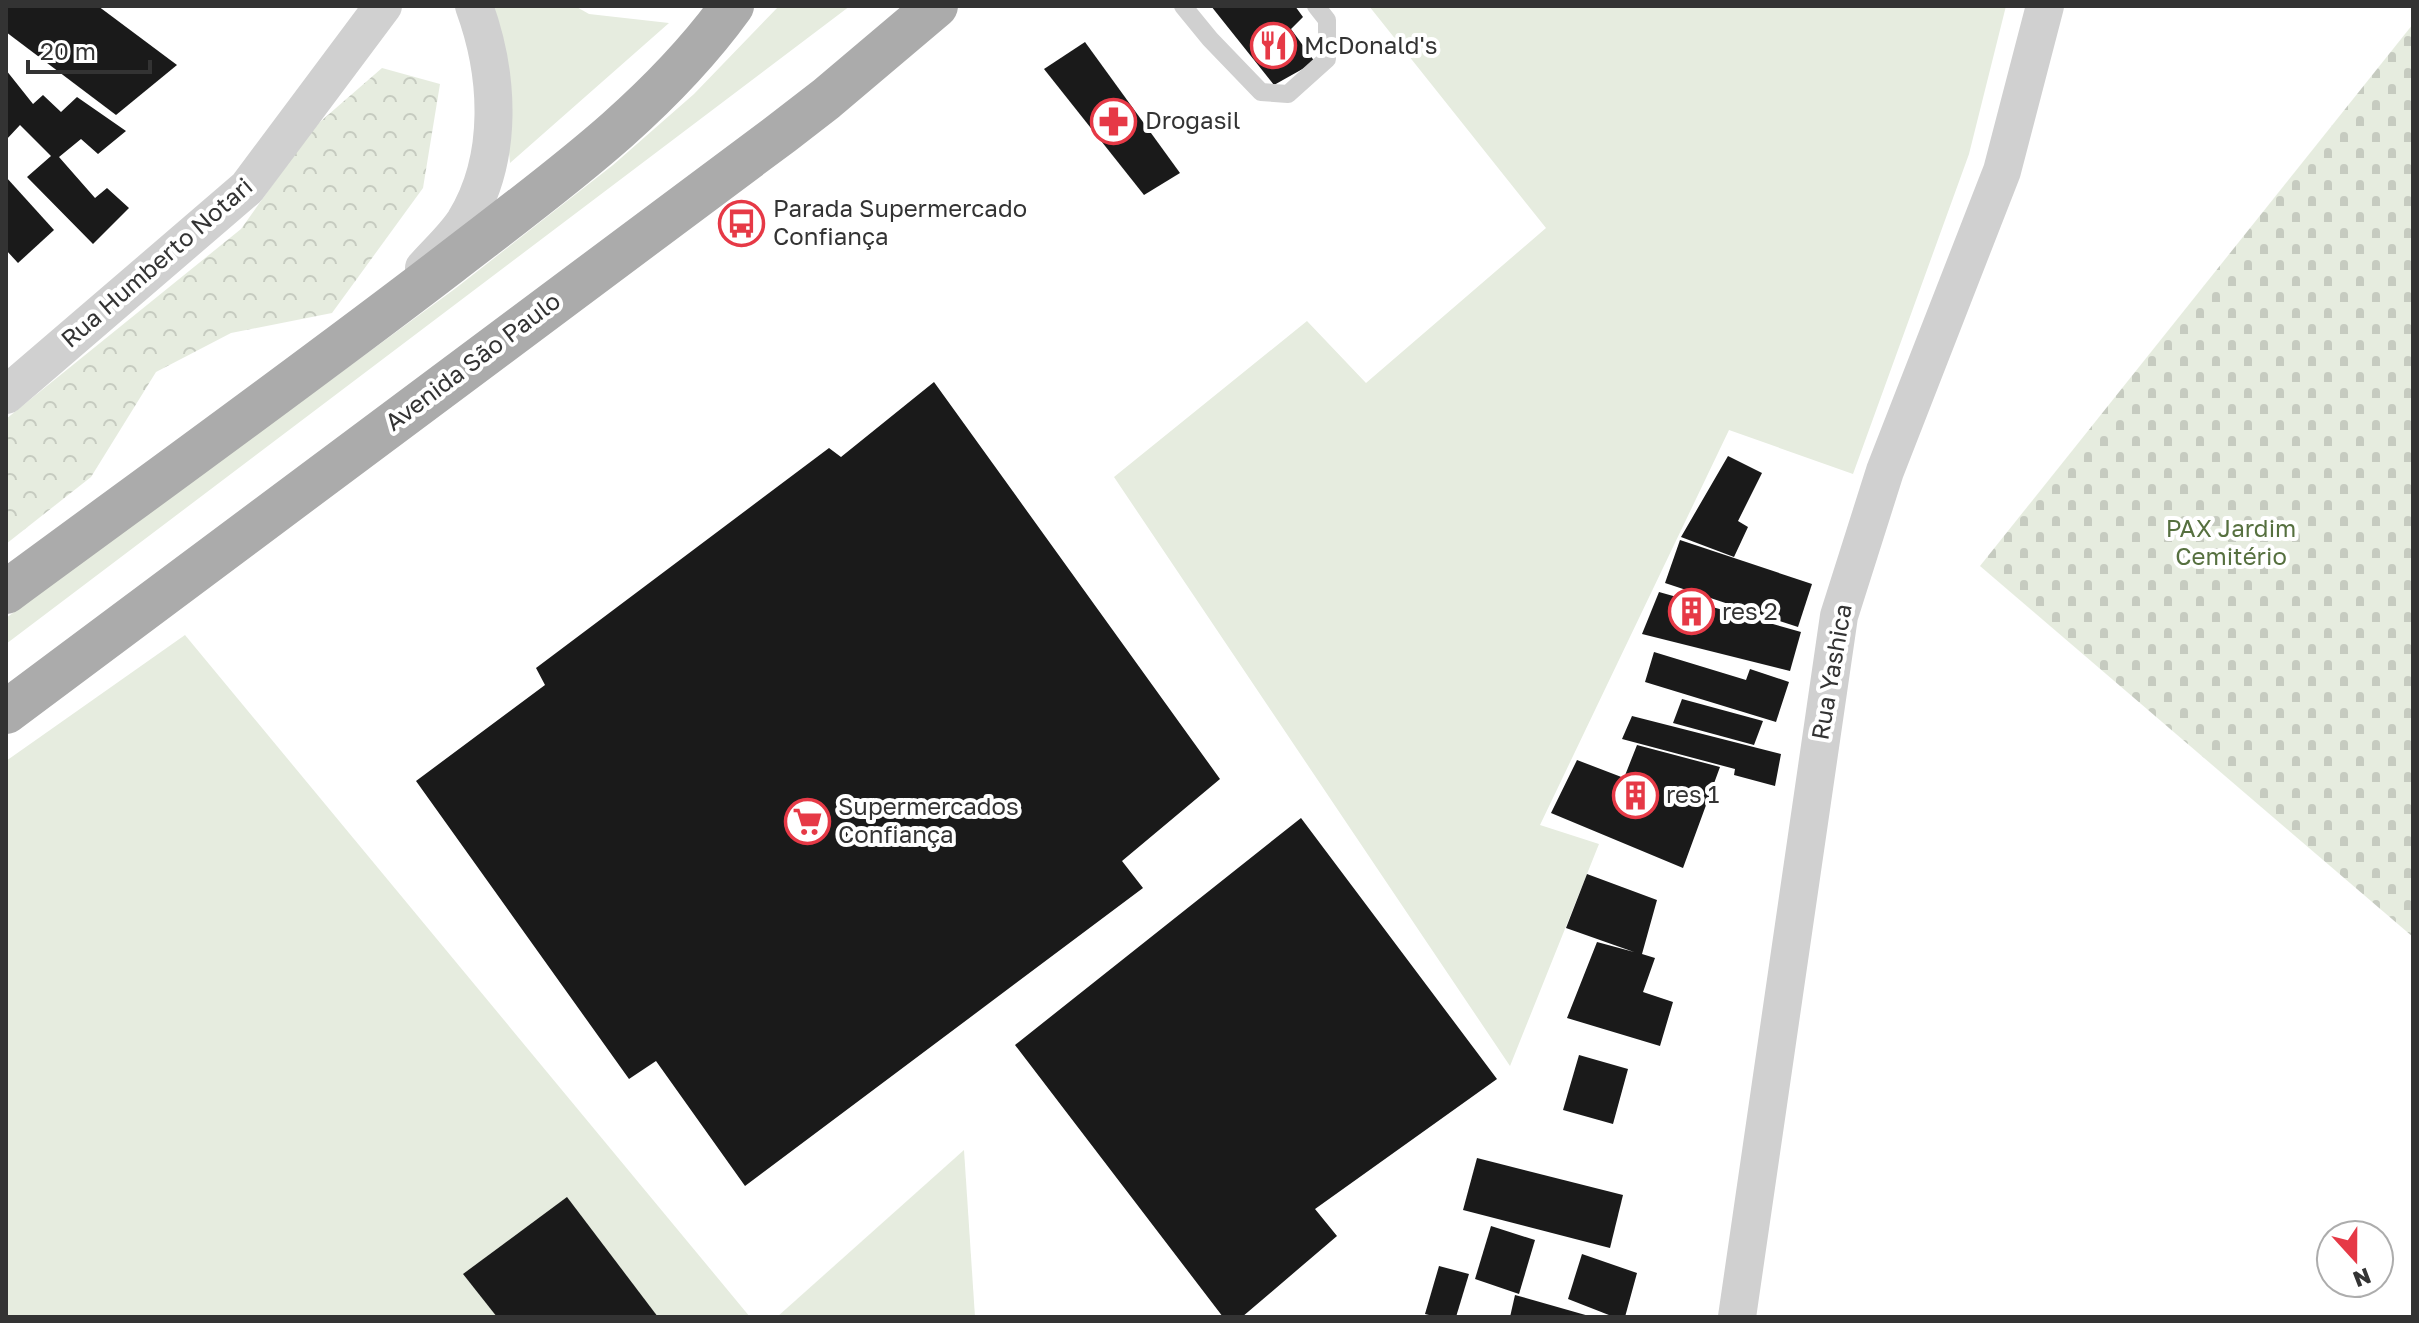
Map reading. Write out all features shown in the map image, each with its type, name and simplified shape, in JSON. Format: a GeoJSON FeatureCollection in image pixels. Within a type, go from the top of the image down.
{"type":"FeatureCollection","features":[{"type":"Feature","properties":{"kind":"main road"},"geometry":{"type":"LineString","coordinates":[[6,592],[381,317],[558,180],[640,111],[708,38],[732,6]]}},
{"type":"Feature","properties":{"kind":"main road","name":"Avenida São Paulo"},"geometry":{"type":"LineString","coordinates":[[6,712],[782,133],[908,20],[936,6]]}},
{"type":"Feature","properties":{"kind":"street","name":"Rua Humberto Notari"},"geometry":{"type":"LineString","coordinates":[[6,395],[247,188],[383,6]]}},
{"type":"Feature","properties":{"kind":"street"},"geometry":{"type":"LineString","coordinates":[[381,317],[463,224],[483,187],[492,137],[494,92],[486,39],[474,6]]}},
{"type":"Feature","properties":{"kind":"street","name":"Rua Yashica"},"geometry":{"type":"LineString","coordinates":[[1737,1317],[1839,616],[1885,471],[2002,171],[2045,6]]}},
{"type":"Feature","properties":{"kind":"lane"},"geometry":{"type":"LineString","coordinates":[[1183,6],[1261,92],[1288,94],[1327,59],[1327,20],[1316,6]]}},
{"type":"Feature","properties":{"kind":"green space"},"geometry":{"type":"Polygon","coordinates":[[[487,6],[575,6],[589,14],[669,23],[510,163],[498,35],[487,6]]]}},
{"type":"Feature","properties":{"kind":"green space"},"geometry":{"type":"Polygon","coordinates":[[[779,6],[850,6],[6,644],[6,618],[456,288],[613,165],[694,94],[779,6]]]}},
{"type":"Feature","properties":{"kind":"green space"},"geometry":{"type":"Polygon","coordinates":[[[1369,6],[2006,6],[1969,154],[1853,474],[1729,430],[1540,825],[1599,844],[1510,1066],[1114,477],[1307,321],[1366,383],[1546,228],[1369,6]]]}},
{"type":"Feature","properties":{"kind":"green space","name":"PAX Jardim Cemitério"},"geometry":{"type":"Polygon","coordinates":[[[2413,24],[2413,937],[1980,566],[2413,24]]]}},
{"type":"Feature","properties":{"kind":"green space"},"geometry":{"type":"Polygon","coordinates":[[[382,68],[440,84],[423,188],[332,313],[231,333],[156,372],[91,477],[6,544],[6,419],[241,229],[313,128],[382,68]]]}},
{"type":"Feature","properties":{"kind":"green space"},"geometry":{"type":"Polygon","coordinates":[[[185,635],[750,1317],[6,1317],[6,761],[185,635]]]}},
{"type":"Feature","properties":{"kind":"green space"},"geometry":{"type":"Polygon","coordinates":[[[964,1150],[975,1317],[777,1317],[964,1150]]]}},
{"type":"Feature","properties":{"kind":"building"},"geometry":{"type":"Polygon","coordinates":[[[6,6],[98,6],[177,65],[116,115],[6,32],[6,6]]]}},
{"type":"Feature","properties":{"kind":"building","name":"McDonald's"},"geometry":{"type":"Polygon","coordinates":[[[1211,6],[1295,6],[1303,17],[1291,29],[1315,62],[1274,85],[1211,6]]]}},
{"type":"Feature","properties":{"kind":"building","name":"Drogasil"},"geometry":{"type":"Polygon","coordinates":[[[1085,42],[1180,173],[1144,195],[1044,69],[1085,42]]]}},
{"type":"Feature","properties":{"kind":"building"},"geometry":{"type":"Polygon","coordinates":[[[6,70],[33,104],[43,95],[61,112],[77,97],[126,131],[98,154],[81,139],[59,157],[95,198],[107,188],[129,208],[93,244],[27,177],[51,156],[20,125],[6,140],[6,70]]]}},
{"type":"Feature","properties":{"kind":"building"},"geometry":{"type":"Polygon","coordinates":[[[6,177],[54,230],[18,263],[6,250],[6,177]]]}},
{"type":"Feature","properties":{"kind":"building","name":"Supermercados Confiança"},"geometry":{"type":"Polygon","coordinates":[[[934,382],[1220,779],[1122,861],[1143,888],[745,1186],[656,1061],[629,1079],[416,781],[545,685],[536,668],[829,448],[841,457],[934,382]]]}},
{"type":"Feature","properties":{"kind":"building","name":"res 2"},"geometry":{"type":"Polygon","coordinates":[[[1728,456],[1762,473],[1738,521],[1748,527],[1734,557],[1681,537],[1728,456]]]}},
{"type":"Feature","properties":{"kind":"building","name":"res 2"},"geometry":{"type":"Polygon","coordinates":[[[1680,540],[1812,584],[1798,627],[1665,583],[1680,540]]]}},
{"type":"Feature","properties":{"kind":"building","name":"res 2"},"geometry":{"type":"Polygon","coordinates":[[[1659,592],[1801,632],[1790,671],[1642,634],[1659,592]]]}},
{"type":"Feature","properties":{"kind":"building","name":"res 2"},"geometry":{"type":"Polygon","coordinates":[[[1654,652],[1746,680],[1750,669],[1789,682],[1776,722],[1645,682],[1654,652]]]}},
{"type":"Feature","properties":{"kind":"building","name":"res 1"},"geometry":{"type":"Polygon","coordinates":[[[1682,699],[1763,721],[1754,745],[1673,723],[1682,699]]]}},
{"type":"Feature","properties":{"kind":"building"},"geometry":{"type":"Polygon","coordinates":[[[1632,716],[1781,754],[1775,786],[1734,775],[1735,769],[1622,739],[1632,716]]]}},
{"type":"Feature","properties":{"kind":"building","name":"res 1"},"geometry":{"type":"Polygon","coordinates":[[[1637,745],[1720,767],[1683,868],[1551,813],[1577,760],[1624,778],[1637,745]]]}},
{"type":"Feature","properties":{"kind":"building"},"geometry":{"type":"Polygon","coordinates":[[[1301,818],[1497,1079],[1315,1209],[1337,1236],[1242,1317],[1223,1317],[1015,1045],[1301,818]]]}},
{"type":"Feature","properties":{"kind":"building"},"geometry":{"type":"Polygon","coordinates":[[[1587,874],[1657,900],[1642,954],[1655,958],[1643,992],[1673,1002],[1660,1046],[1567,1018],[1597,942],[1634,952],[1566,928],[1587,874]]]}},
{"type":"Feature","properties":{"kind":"building"},"geometry":{"type":"Polygon","coordinates":[[[1579,1055],[1628,1069],[1613,1124],[1563,1110],[1579,1055]]]}},
{"type":"Feature","properties":{"kind":"building"},"geometry":{"type":"Polygon","coordinates":[[[1477,1158],[1623,1195],[1610,1248],[1463,1210],[1477,1158]]]}},
{"type":"Feature","properties":{"kind":"building"},"geometry":{"type":"Polygon","coordinates":[[[567,1197],[658,1317],[497,1317],[463,1274],[567,1197]]]}},
{"type":"Feature","properties":{"kind":"building"},"geometry":{"type":"Polygon","coordinates":[[[1491,1226],[1535,1240],[1519,1294],[1475,1279],[1491,1226]]]}},
{"type":"Feature","properties":{"kind":"building"},"geometry":{"type":"Polygon","coordinates":[[[1582,1254],[1637,1273],[1625,1317],[1614,1317],[1568,1299],[1582,1254]]]}},
{"type":"Feature","properties":{"kind":"building"},"geometry":{"type":"Polygon","coordinates":[[[1439,1266],[1469,1274],[1456,1317],[1425,1314],[1439,1266]]]}},
{"type":"Feature","properties":{"kind":"building"},"geometry":{"type":"Polygon","coordinates":[[[1515,1295],[1589,1316],[1589,1317],[1510,1317],[1515,1295]]]}},
{"type":"Feature","properties":{"kind":"place","name":"McDonald's"},"geometry":{"type":"Point","coordinates":[1273,46]}},
{"type":"Feature","properties":{"kind":"place","name":"Drogasil"},"geometry":{"type":"Point","coordinates":[1114,121]}},
{"type":"Feature","properties":{"kind":"place","name":"Parada Supermercado Confiança"},"geometry":{"type":"Point","coordinates":[742,223]}},
{"type":"Feature","properties":{"kind":"place","name":"res 2"},"geometry":{"type":"Point","coordinates":[1691,612]}},
{"type":"Feature","properties":{"kind":"place","name":"res 1"},"geometry":{"type":"Point","coordinates":[1635,795]}},
{"type":"Feature","properties":{"kind":"place","name":"Supermercados Confiança"},"geometry":{"type":"Point","coordinates":[807,821]}}]}
